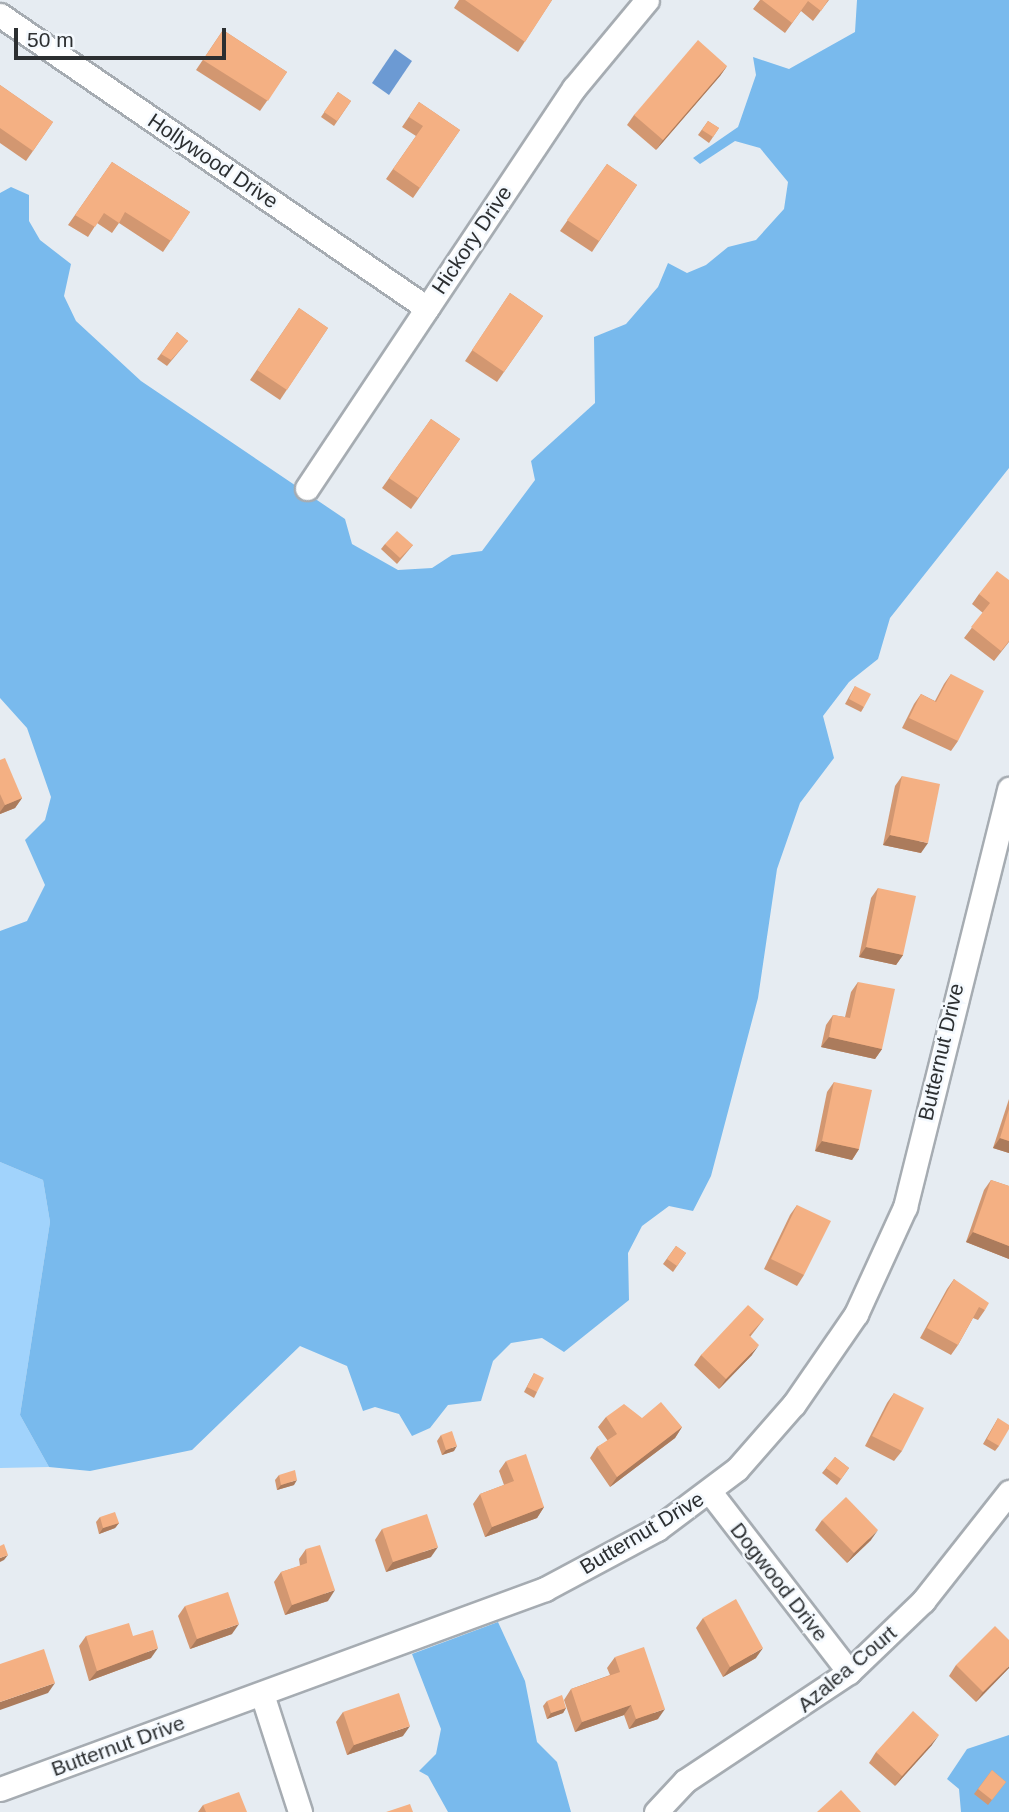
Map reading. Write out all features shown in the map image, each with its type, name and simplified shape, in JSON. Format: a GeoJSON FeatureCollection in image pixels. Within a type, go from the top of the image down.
{"type":"FeatureCollection","features":[{"type":"Feature","properties":{"kind":"street","name":"Hickory Drive"},"geometry":{"type":"LineString","coordinates":[[307,488],[574,88],[647,0]]}},
{"type":"Feature","properties":{"kind":"street","name":"Hollywood Drive"},"geometry":{"type":"LineString","coordinates":[[0,15],[427,308]]}},
{"type":"Feature","properties":{"kind":"street","name":"Butternut Drive"},"geometry":{"type":"LineString","coordinates":[[0,1789],[545,1588],[622,1550],[710,1492],[794,1404],[856,1314],[883,1261],[905,1207],[1009,789]]}},
{"type":"Feature","properties":{"kind":"street","name":"Dogwood Drive"},"geometry":{"type":"LineString","coordinates":[[710,1492],[849,1672]]}},
{"type":"Feature","properties":{"kind":"street","name":"Azalea Court"},"geometry":{"type":"LineString","coordinates":[[656,1812],[685,1781],[849,1672],[923,1601],[1009,1492]]}},
{"type":"Feature","properties":{"kind":"street"},"geometry":{"type":"LineString","coordinates":[[262,1694],[300,1812]]}},
{"type":"Feature","properties":{"kind":"shaded area"},"geometry":{"type":"Polygon","coordinates":[[[857,0],[1009,0],[1009,468],[890,618],[878,659],[849,682],[823,716],[834,758],[800,803],[777,869],[758,998],[711,1176],[693,1211],[669,1206],[642,1226],[628,1253],[629,1300],[564,1352],[542,1338],[511,1343],[493,1361],[481,1401],[448,1405],[430,1428],[412,1436],[399,1414],[375,1407],[363,1411],[347,1366],[300,1346],[192,1450],[90,1471],[49,1467],[20,1415],[50,1222],[43,1180],[0,1162],[0,931],[27,921],[45,885],[25,840],[45,820],[51,797],[27,728],[0,698],[0,193],[11,187],[29,195],[29,221],[40,240],[71,264],[64,296],[76,321],[141,381],[345,519],[352,544],[398,570],[432,568],[452,555],[482,551],[535,480],[531,461],[595,403],[594,337],[626,324],[658,287],[668,263],[687,273],[706,265],[728,247],[756,240],[784,209],[788,182],[760,148],[735,141],[700,164],[693,158],[738,127],[756,75],[753,57],[789,69],[855,32],[857,0]]]}},
{"type":"Feature","properties":{"kind":"shaded area"},"geometry":{"type":"Polygon","coordinates":[[[395,49],[412,61],[389,95],[372,83],[395,49]]]}},
{"type":"Feature","properties":{"kind":"shaded area"},"geometry":{"type":"Polygon","coordinates":[[[0,1162],[43,1180],[50,1222],[20,1415],[49,1467],[0,1468],[0,1162]]]}},
{"type":"Feature","properties":{"kind":"shaded area"},"geometry":{"type":"Polygon","coordinates":[[[498,1622],[525,1681],[537,1742],[557,1762],[571,1812],[448,1812],[428,1776],[419,1771],[436,1754],[441,1729],[412,1654],[498,1622]]]}},
{"type":"Feature","properties":{"kind":"shaded area"},"geometry":{"type":"Polygon","coordinates":[[[1009,1735],[1009,1812],[961,1812],[959,1789],[947,1779],[967,1749],[1009,1735]]]}},
{"type":"Feature","properties":{"kind":"building"},"geometry":{"type":"Polygon","coordinates":[[[465,0],[552,0],[525,42],[465,0]]]}},
{"type":"Feature","properties":{"kind":"building"},"geometry":{"type":"Polygon","coordinates":[[[762,0],[828,0],[821,11],[808,1],[792,23],[762,0]]]}},
{"type":"Feature","properties":{"kind":"building"},"geometry":{"type":"Polygon","coordinates":[[[223,30],[287,72],[268,101],[203,60],[223,30]]]}},
{"type":"Feature","properties":{"kind":"building"},"geometry":{"type":"Polygon","coordinates":[[[698,40],[727,66],[663,140],[634,115],[698,40]]]}},
{"type":"Feature","properties":{"kind":"building"},"geometry":{"type":"Polygon","coordinates":[[[0,85],[53,122],[33,151],[0,128],[0,85]]]}},
{"type":"Feature","properties":{"kind":"building"},"geometry":{"type":"Polygon","coordinates":[[[338,92],[351,101],[337,121],[324,112],[338,92]]]}},
{"type":"Feature","properties":{"kind":"building"},"geometry":{"type":"Polygon","coordinates":[[[419,102],[460,130],[420,188],[393,169],[423,126],[409,117],[419,102]]]}},
{"type":"Feature","properties":{"kind":"building"},"geometry":{"type":"Polygon","coordinates":[[[708,121],[719,128],[713,137],[702,130],[708,121]]]}},
{"type":"Feature","properties":{"kind":"building"},"geometry":{"type":"Polygon","coordinates":[[[112,162],[190,212],[171,241],[125,212],[119,223],[104,213],[95,227],[75,215],[112,162]]]}},
{"type":"Feature","properties":{"kind":"building"},"geometry":{"type":"Polygon","coordinates":[[[607,164],[637,185],[599,241],[567,220],[607,164]]]}},
{"type":"Feature","properties":{"kind":"building"},"geometry":{"type":"Polygon","coordinates":[[[510,293],[543,316],[504,372],[472,350],[510,293]]]}},
{"type":"Feature","properties":{"kind":"building"},"geometry":{"type":"Polygon","coordinates":[[[299,308],[328,328],[287,390],[257,370],[299,308]]]}},
{"type":"Feature","properties":{"kind":"building"},"geometry":{"type":"Polygon","coordinates":[[[177,332],[188,341],[171,360],[161,354],[177,332]]]}},
{"type":"Feature","properties":{"kind":"building"},"geometry":{"type":"Polygon","coordinates":[[[431,419],[460,439],[418,498],[389,478],[431,419]]]}},
{"type":"Feature","properties":{"kind":"building"},"geometry":{"type":"Polygon","coordinates":[[[397,531],[413,545],[400,558],[385,544],[397,531]]]}},
{"type":"Feature","properties":{"kind":"building"},"geometry":{"type":"Polygon","coordinates":[[[997,571],[1009,580],[1009,641],[1001,651],[971,627],[990,603],[979,594],[997,571]]]}},
{"type":"Feature","properties":{"kind":"building"},"geometry":{"type":"Polygon","coordinates":[[[951,674],[984,691],[958,741],[909,718],[921,694],[936,702],[951,674]]]}},
{"type":"Feature","properties":{"kind":"building"},"geometry":{"type":"Polygon","coordinates":[[[855,686],[871,694],[864,707],[849,699],[855,686]]]}},
{"type":"Feature","properties":{"kind":"building"},"geometry":{"type":"Polygon","coordinates":[[[5,758],[22,798],[5,805],[0,794],[0,760],[5,758]]]}},
{"type":"Feature","properties":{"kind":"building"},"geometry":{"type":"Polygon","coordinates":[[[902,776],[940,784],[928,843],[890,835],[902,776]]]}},
{"type":"Feature","properties":{"kind":"building"},"geometry":{"type":"Polygon","coordinates":[[[878,888],[916,896],[903,955],[866,947],[878,888]]]}},
{"type":"Feature","properties":{"kind":"building"},"geometry":{"type":"Polygon","coordinates":[[[858,982],[895,989],[882,1049],[829,1037],[833,1015],[850,1018],[858,982]]]}},
{"type":"Feature","properties":{"kind":"building"},"geometry":{"type":"Polygon","coordinates":[[[834,1082],[872,1090],[859,1149],[822,1141],[834,1082]]]}},
{"type":"Feature","properties":{"kind":"building"},"geometry":{"type":"Polygon","coordinates":[[[1009,1109],[1009,1141],[1000,1138],[1009,1109]]]}},
{"type":"Feature","properties":{"kind":"building"},"geometry":{"type":"Polygon","coordinates":[[[991,1180],[1009,1186],[1009,1246],[973,1232],[991,1180]]]}},
{"type":"Feature","properties":{"kind":"building"},"geometry":{"type":"Polygon","coordinates":[[[797,1205],[831,1221],[804,1275],[771,1259],[797,1205]]]}},
{"type":"Feature","properties":{"kind":"building"},"geometry":{"type":"Polygon","coordinates":[[[676,1246],[686,1253],[677,1266],[667,1259],[676,1246]]]}},
{"type":"Feature","properties":{"kind":"building"},"geometry":{"type":"Polygon","coordinates":[[[954,1279],[989,1303],[985,1310],[979,1307],[958,1345],[927,1328],[954,1279]]]}},
{"type":"Feature","properties":{"kind":"building"},"geometry":{"type":"Polygon","coordinates":[[[748,1305],[764,1319],[749,1335],[759,1345],[726,1379],[701,1355],[748,1305]]]}},
{"type":"Feature","properties":{"kind":"building"},"geometry":{"type":"Polygon","coordinates":[[[534,1373],[544,1378],[537,1392],[527,1387],[534,1373]]]}},
{"type":"Feature","properties":{"kind":"building"},"geometry":{"type":"Polygon","coordinates":[[[894,1393],[924,1408],[902,1451],[872,1436],[894,1393]]]}},
{"type":"Feature","properties":{"kind":"building"},"geometry":{"type":"Polygon","coordinates":[[[661,1402],[682,1427],[617,1477],[597,1447],[617,1434],[606,1417],[624,1404],[642,1418],[661,1402]]]}},
{"type":"Feature","properties":{"kind":"building"},"geometry":{"type":"Polygon","coordinates":[[[998,1418],[1009,1425],[999,1446],[987,1439],[998,1418]]]}},
{"type":"Feature","properties":{"kind":"building"},"geometry":{"type":"Polygon","coordinates":[[[452,1431],[457,1446],[446,1450],[441,1435],[452,1431]]]}},
{"type":"Feature","properties":{"kind":"building"},"geometry":{"type":"Polygon","coordinates":[[[526,1454],[544,1507],[492,1527],[480,1494],[514,1481],[506,1461],[526,1454]]]}},
{"type":"Feature","properties":{"kind":"building"},"geometry":{"type":"Polygon","coordinates":[[[835,1457],[849,1468],[841,1479],[826,1468],[835,1457]]]}},
{"type":"Feature","properties":{"kind":"building"},"geometry":{"type":"Polygon","coordinates":[[[295,1470],[297,1480],[281,1485],[279,1475],[295,1470]]]}},
{"type":"Feature","properties":{"kind":"building"},"geometry":{"type":"Polygon","coordinates":[[[846,1497],[878,1530],[854,1553],[822,1520],[846,1497]]]}},
{"type":"Feature","properties":{"kind":"building"},"geometry":{"type":"Polygon","coordinates":[[[115,1512],[119,1523],[103,1528],[100,1517],[115,1512]]]}},
{"type":"Feature","properties":{"kind":"building"},"geometry":{"type":"Polygon","coordinates":[[[427,1514],[438,1547],[393,1562],[382,1529],[427,1514]]]}},
{"type":"Feature","properties":{"kind":"building"},"geometry":{"type":"Polygon","coordinates":[[[4,1544],[8,1555],[0,1558],[0,1546],[4,1544]]]}},
{"type":"Feature","properties":{"kind":"building"},"geometry":{"type":"Polygon","coordinates":[[[320,1545],[335,1590],[292,1605],[281,1572],[307,1563],[306,1549],[320,1545]]]}},
{"type":"Feature","properties":{"kind":"building"},"geometry":{"type":"Polygon","coordinates":[[[228,1592],[239,1624],[197,1639],[185,1606],[228,1592]]]}},
{"type":"Feature","properties":{"kind":"building"},"geometry":{"type":"Polygon","coordinates":[[[736,1599],[763,1648],[730,1667],[703,1618],[736,1599]]]}},
{"type":"Feature","properties":{"kind":"building"},"geometry":{"type":"Polygon","coordinates":[[[129,1623],[133,1636],[153,1630],[158,1648],[97,1671],[86,1636],[129,1623]]]}},
{"type":"Feature","properties":{"kind":"building"},"geometry":{"type":"Polygon","coordinates":[[[995,1626],[1009,1640],[1009,1666],[983,1692],[956,1665],[995,1626]]]}},
{"type":"Feature","properties":{"kind":"building"},"geometry":{"type":"Polygon","coordinates":[[[644,1647],[665,1709],[636,1719],[631,1705],[582,1722],[571,1689],[620,1672],[615,1657],[644,1647]]]}},
{"type":"Feature","properties":{"kind":"building"},"geometry":{"type":"Polygon","coordinates":[[[44,1649],[55,1683],[0,1702],[0,1664],[44,1649]]]}},
{"type":"Feature","properties":{"kind":"building"},"geometry":{"type":"Polygon","coordinates":[[[399,1693],[410,1726],[354,1745],[343,1712],[399,1693]]]}},
{"type":"Feature","properties":{"kind":"building"},"geometry":{"type":"Polygon","coordinates":[[[562,1695],[566,1708],[551,1713],[547,1701],[562,1695]]]}},
{"type":"Feature","properties":{"kind":"building"},"geometry":{"type":"Polygon","coordinates":[[[913,1711],[939,1735],[902,1776],[876,1752],[913,1711]]]}},
{"type":"Feature","properties":{"kind":"building"},"geometry":{"type":"Polygon","coordinates":[[[992,1770],[1006,1782],[992,1800],[978,1789],[992,1770]]]}},
{"type":"Feature","properties":{"kind":"building"},"geometry":{"type":"Polygon","coordinates":[[[841,1790],[861,1812],[817,1812],[841,1790]]]}},
{"type":"Feature","properties":{"kind":"building"},"geometry":{"type":"Polygon","coordinates":[[[239,1792],[247,1812],[206,1812],[203,1805],[239,1792]]]}},
{"type":"Feature","properties":{"kind":"building"},"geometry":{"type":"Polygon","coordinates":[[[410,1804],[413,1812],[386,1812],[410,1804]]]}}]}
